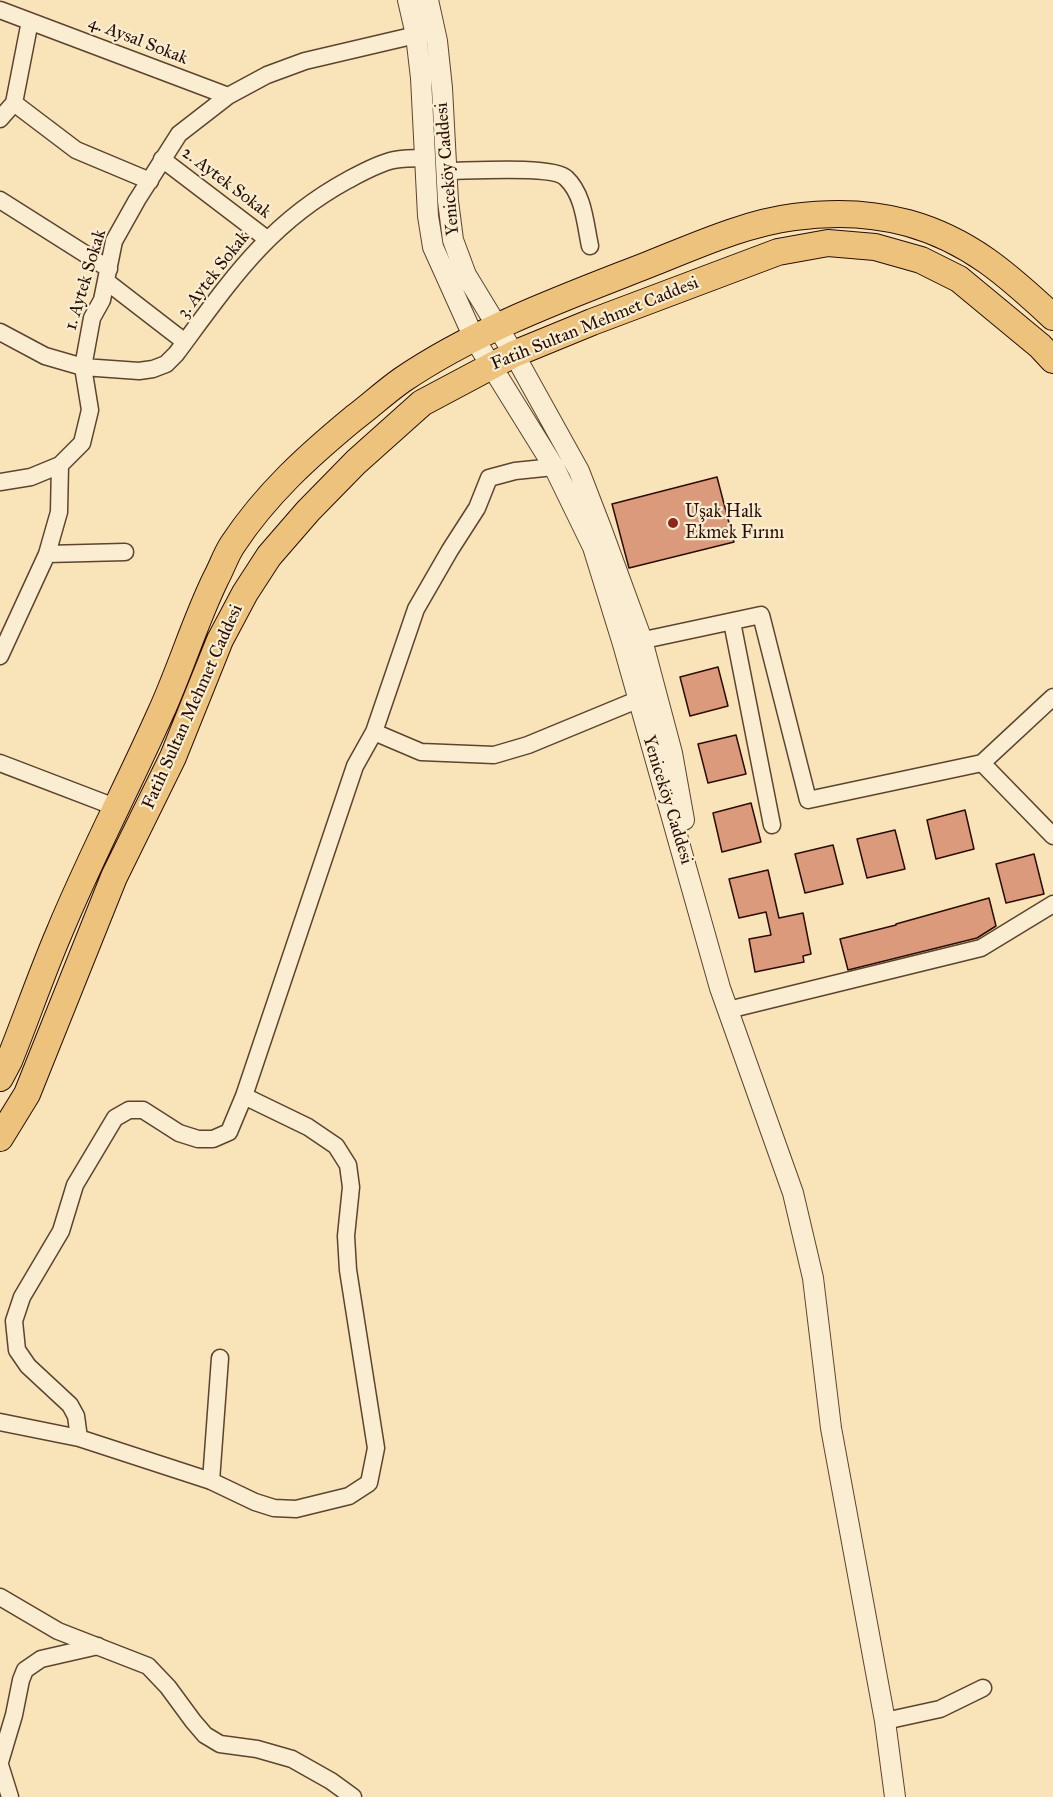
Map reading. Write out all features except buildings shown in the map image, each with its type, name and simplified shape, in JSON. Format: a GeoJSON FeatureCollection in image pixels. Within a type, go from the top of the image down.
{"type":"FeatureCollection","features":[{"type":"Feature","properties":{"kind":"main road","name":"Fatih Sultan Mehmet Caddesi"},"geometry":{"type":"LineString","coordinates":[[0,1078],[9,1061],[58,934],[115,807],[162,711],[205,600],[232,546],[266,501],[309,455],[398,383],[433,360],[486,333],[573,295],[710,240],[791,217],[831,214],[907,222],[972,249],[1004,272],[1053,317]]}},
{"type":"Feature","properties":{"kind":"main road","name":"Fatih Sultan Mehmet Caddesi"},"geometry":{"type":"LineString","coordinates":[[0,1138],[27,1094],[114,877],[173,757],[220,640],[245,594],[269,556],[308,511],[356,462],[422,403],[514,354],[592,322],[778,252],[828,243],[886,250],[921,260],[959,279],[1040,345],[1053,360]]}},
{"type":"Feature","properties":{"kind":"street","name":"Yeniceköy Caddesi"},"geometry":{"type":"LineString","coordinates":[[408,0],[416,35],[421,78],[428,216],[433,247],[486,333],[514,354],[579,471],[642,640],[672,753],[692,862],[688,872]]}},
{"type":"Feature","properties":{"kind":"street","name":"Yeniceköy Caddesi"},"geometry":{"type":"LineString","coordinates":[[428,0],[438,53],[448,201],[453,240],[486,333],[491,366],[554,467],[593,547],[688,872]]}},
{"type":"Feature","properties":{"kind":"street","name":"4. Aysal Sokak"},"geometry":{"type":"LineString","coordinates":[[0,10],[228,96]]}},
{"type":"Feature","properties":{"kind":"street"},"geometry":{"type":"LineString","coordinates":[[0,120],[14,103],[30,21]]}},
{"type":"Feature","properties":{"kind":"street","name":"1. Aytek Sokak"},"geometry":{"type":"LineString","coordinates":[[60,465],[82,443],[90,410],[83,368],[92,318],[102,300],[114,241],[179,134],[228,96],[267,75],[305,61],[416,35]]}},
{"type":"Feature","properties":{"kind":"street"},"geometry":{"type":"LineString","coordinates":[[14,103],[76,150],[150,181]]}},
{"type":"Feature","properties":{"kind":"street","name":"3. Aytek Sokak"},"geometry":{"type":"LineString","coordinates":[[83,368],[139,371],[166,364],[243,265],[267,239],[325,192],[393,160],[426,158]]}},
{"type":"Feature","properties":{"kind":"street","name":"2. Aytek Sokak"},"geometry":{"type":"LineString","coordinates":[[162,159],[267,239]]}},
{"type":"Feature","properties":{"kind":"street"},"geometry":{"type":"LineString","coordinates":[[447,171],[546,170],[565,176],[580,199],[590,246]]}},
{"type":"Feature","properties":{"kind":"street"},"geometry":{"type":"LineString","coordinates":[[0,200],[107,275],[185,342]]}},
{"type":"Feature","properties":{"kind":"street"},"geometry":{"type":"LineString","coordinates":[[0,332],[45,356],[83,368]]}},
{"type":"Feature","properties":{"kind":"street"},"geometry":{"type":"LineString","coordinates":[[0,482],[32,477],[60,465],[59,513],[47,554],[0,656]]}},
{"type":"Feature","properties":{"kind":"street"},"geometry":{"type":"LineString","coordinates":[[79,1438],[76,1416],[70,1405],[28,1366],[18,1350],[14,1321],[22,1298],[61,1231],[75,1185],[115,1118],[129,1110],[143,1110],[179,1133],[198,1139],[213,1139],[228,1132],[244,1096],[355,766],[374,732],[416,609],[477,508],[489,478],[515,471],[554,467]]}},
{"type":"Feature","properties":{"kind":"street"},"geometry":{"type":"LineString","coordinates":[[47,554],[125,552]]}},
{"type":"Feature","properties":{"kind":"street"},"geometry":{"type":"LineString","coordinates":[[623,644],[761,615],[808,800],[982,763],[1053,697]]}},
{"type":"Feature","properties":{"kind":"street"},"geometry":{"type":"LineString","coordinates":[[732,622],[772,825]]}},
{"type":"Feature","properties":{"kind":"street"},"geometry":{"type":"LineString","coordinates":[[374,732],[421,752],[494,755],[528,745],[637,700]]}},
{"type":"Feature","properties":{"kind":"street"},"geometry":{"type":"LineString","coordinates":[[0,763],[115,807]]}},
{"type":"Feature","properties":{"kind":"street"},"geometry":{"type":"LineString","coordinates":[[982,763],[1053,836]]}},
{"type":"Feature","properties":{"kind":"street"},"geometry":{"type":"LineString","coordinates":[[688,872],[728,1010],[793,1192],[813,1278],[831,1428],[885,1721],[896,1797]]}},
{"type":"Feature","properties":{"kind":"street"},"geometry":{"type":"LineString","coordinates":[[728,1010],[981,948],[1053,904]]}},
{"type":"Feature","properties":{"kind":"street"},"geometry":{"type":"LineString","coordinates":[[0,1422],[79,1438],[211,1481],[274,1508],[296,1509],[349,1496],[369,1483],[376,1448],[348,1270],[346,1236],[351,1187],[348,1165],[336,1146],[308,1127],[244,1096]]}},
{"type":"Feature","properties":{"kind":"street"},"geometry":{"type":"LineString","coordinates":[[211,1481],[220,1358]]}},
{"type":"Feature","properties":{"kind":"street"},"geometry":{"type":"LineString","coordinates":[[0,1597],[58,1631],[148,1666],[168,1687],[205,1735],[220,1744],[257,1749],[292,1759],[331,1781],[353,1797]]}},
{"type":"Feature","properties":{"kind":"street"},"geometry":{"type":"LineString","coordinates":[[10,1797],[0,1764],[25,1670],[42,1659],[99,1646]]}},
{"type":"Feature","properties":{"kind":"street"},"geometry":{"type":"LineString","coordinates":[[885,1721],[940,1709],[982,1688]]}},
{"type":"Feature","properties":{"kind":"place","name":"Uşak Halk Ekmek Fırını"},"geometry":{"type":"Point","coordinates":[673,523]}}]}
